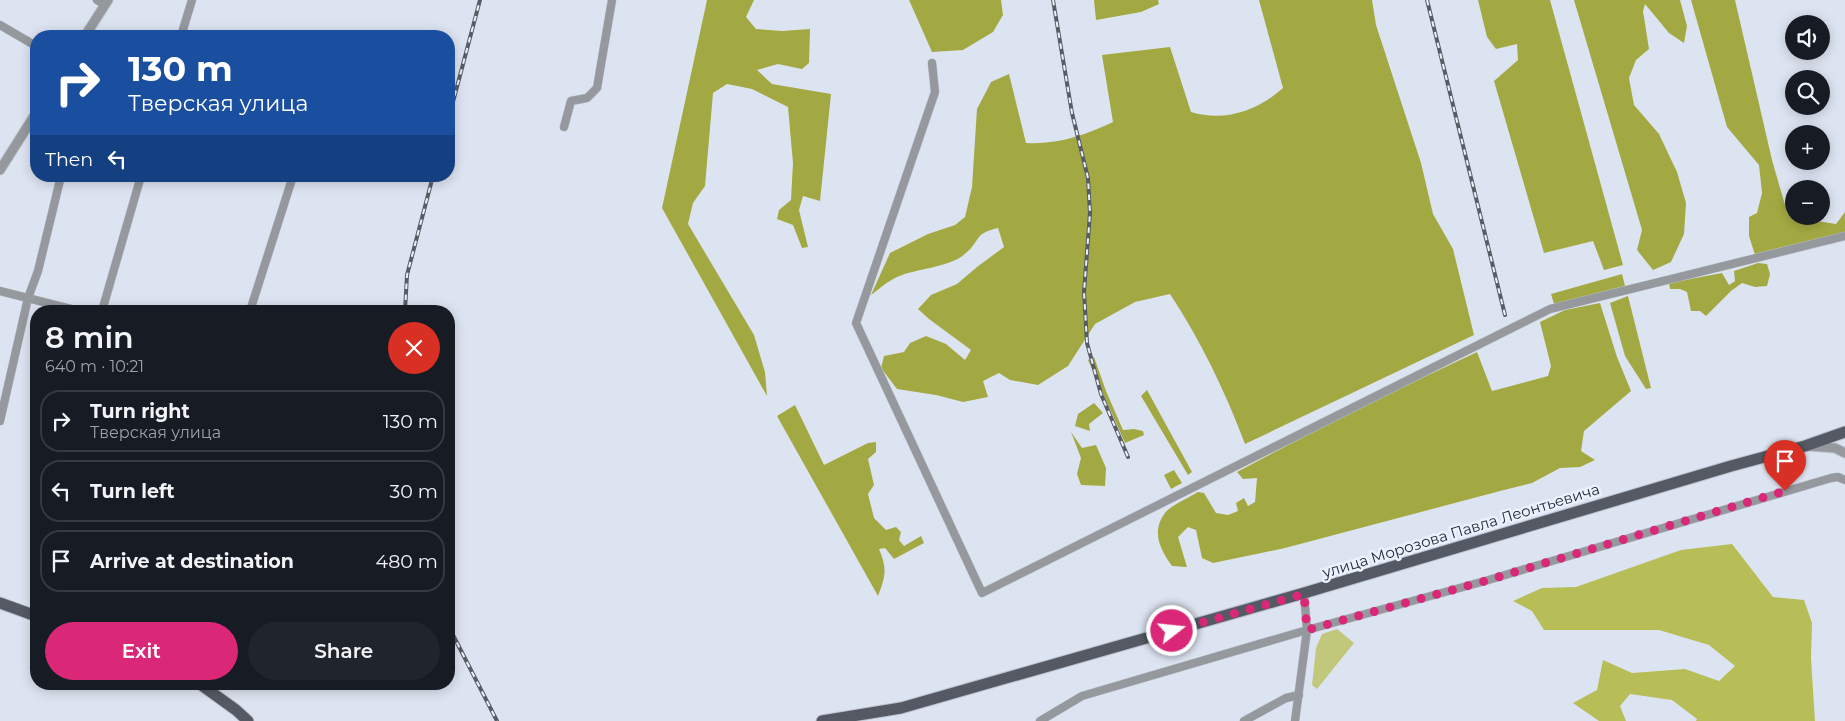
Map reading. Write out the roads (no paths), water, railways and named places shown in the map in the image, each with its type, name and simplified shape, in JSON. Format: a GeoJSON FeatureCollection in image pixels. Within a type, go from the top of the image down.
{"type":"FeatureCollection","features":[{"type":"Feature","properties":{"kind":"main road","name":"улица Морозова Павла Леонтьевича"},"geometry":{"type":"LineString","coordinates":[[822,721],[901,708],[1304,594],[1731,466],[1806,446],[1845,432]]}},
{"type":"Feature","properties":{"kind":"main road"},"geometry":{"type":"LineString","coordinates":[[0,603],[30,614]]}},
{"type":"Feature","properties":{"kind":"main road"},"geometry":{"type":"LineString","coordinates":[[208,690],[248,721]]}},
{"type":"Feature","properties":{"kind":"street"},"geometry":{"type":"LineString","coordinates":[[183,30],[192,0]]}},
{"type":"Feature","properties":{"kind":"street"},"geometry":{"type":"LineString","coordinates":[[564,127],[571,101],[587,98],[597,88],[612,0]]}},
{"type":"Feature","properties":{"kind":"street"},"geometry":{"type":"LineString","coordinates":[[88,30],[104,2]]}},
{"type":"Feature","properties":{"kind":"street"},"geometry":{"type":"LineString","coordinates":[[0,25],[30,42]]}},
{"type":"Feature","properties":{"kind":"street"},"geometry":{"type":"LineString","coordinates":[[932,63],[935,92],[856,323],[982,593],[1550,309],[1845,236]]}},
{"type":"Feature","properties":{"kind":"street"},"geometry":{"type":"LineString","coordinates":[[0,170],[30,122]]}},
{"type":"Feature","properties":{"kind":"street"},"geometry":{"type":"LineString","coordinates":[[0,421],[28,298],[38,271],[60,182]]}},
{"type":"Feature","properties":{"kind":"street"},"geometry":{"type":"LineString","coordinates":[[104,305],[139,182]]}},
{"type":"Feature","properties":{"kind":"street"},"geometry":{"type":"LineString","coordinates":[[252,305],[291,182]]}},
{"type":"Feature","properties":{"kind":"street"},"geometry":{"type":"LineString","coordinates":[[0,291],[55,305]]}},
{"type":"Feature","properties":{"kind":"street"},"geometry":{"type":"LineString","coordinates":[[1821,441],[1845,424]]}},
{"type":"Feature","properties":{"kind":"street"},"geometry":{"type":"LineString","coordinates":[[1806,446],[1835,448],[1845,453]]}},
{"type":"Feature","properties":{"kind":"street"},"geometry":{"type":"LineString","coordinates":[[1040,721],[1082,696],[1307,630],[1485,581],[1831,478],[1838,477],[1845,480]]}},
{"type":"Feature","properties":{"kind":"street"},"geometry":{"type":"LineString","coordinates":[[1295,721],[1307,630],[1304,594]]}},
{"type":"Feature","properties":{"kind":"street"},"geometry":{"type":"LineString","coordinates":[[1244,721],[1286,698],[1299,696]]}},
{"type":"Feature","properties":{"kind":"railway"},"geometry":{"type":"LineString","coordinates":[[455,94],[480,0]]}},
{"type":"Feature","properties":{"kind":"railway"},"geometry":{"type":"LineString","coordinates":[[1053,0],[1072,113],[1088,178],[1090,213],[1084,292],[1087,343],[1101,394],[1128,457]]}},
{"type":"Feature","properties":{"kind":"railway"},"geometry":{"type":"LineString","coordinates":[[1427,0],[1505,315]]}},
{"type":"Feature","properties":{"kind":"railway"},"geometry":{"type":"LineString","coordinates":[[405,305],[407,275],[431,182]]}},
{"type":"Feature","properties":{"kind":"railway"},"geometry":{"type":"LineString","coordinates":[[455,639],[497,721]]}}]}
